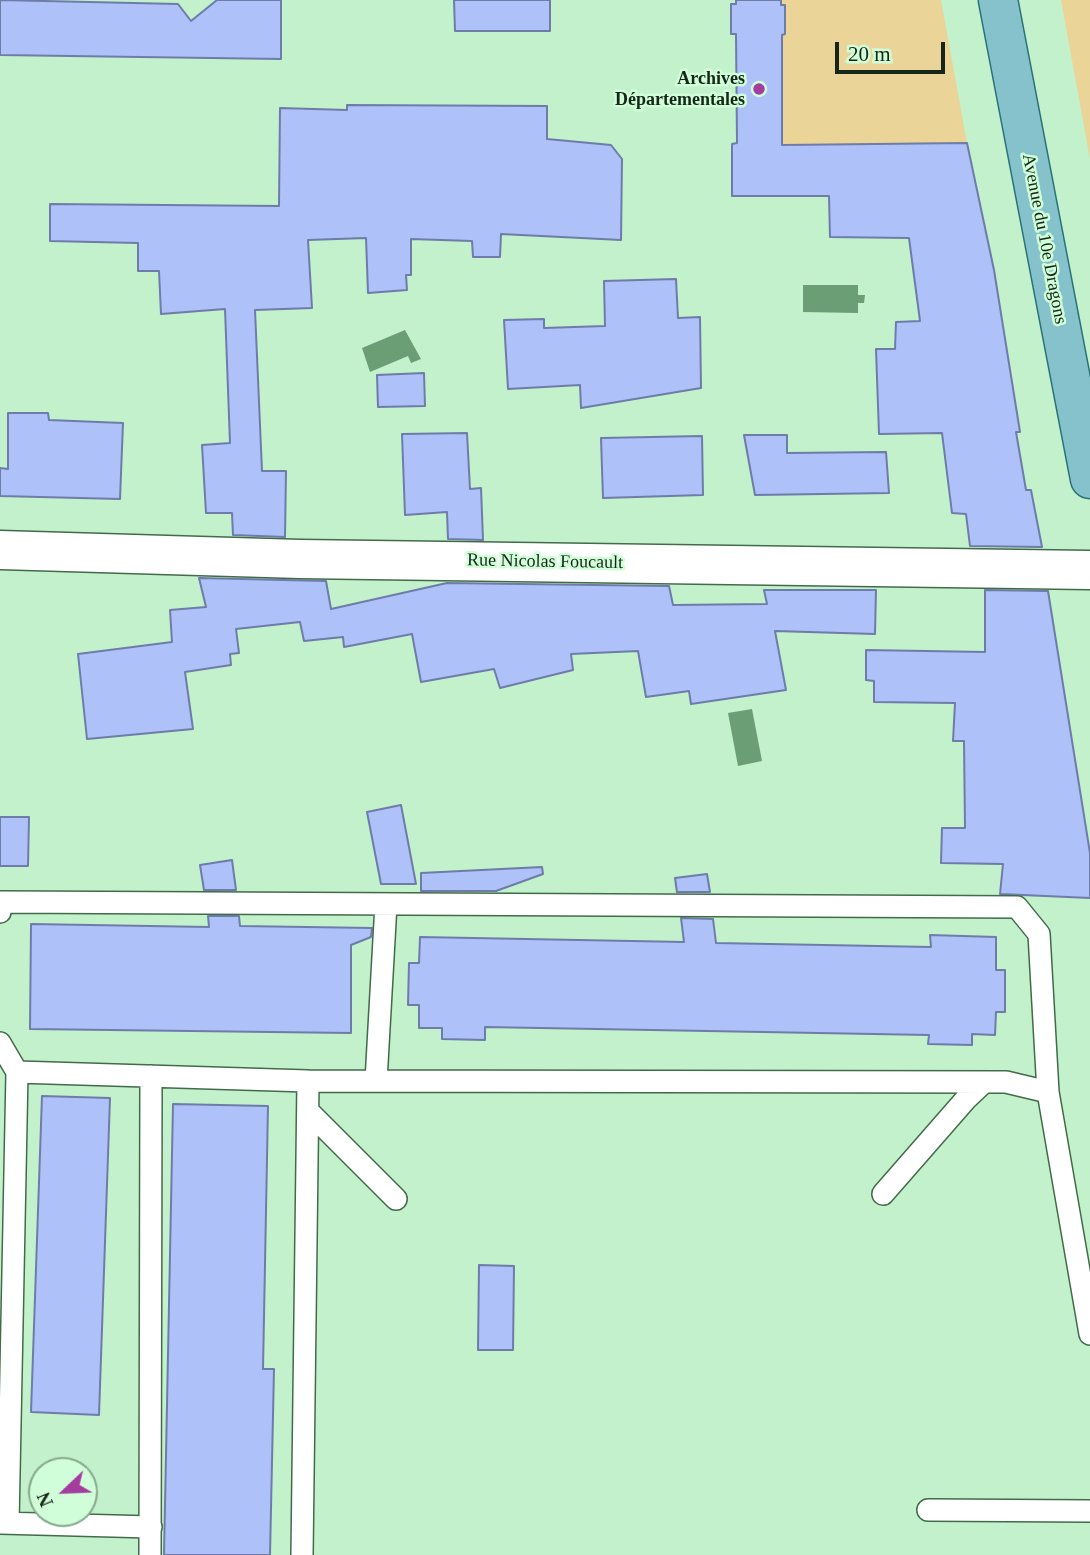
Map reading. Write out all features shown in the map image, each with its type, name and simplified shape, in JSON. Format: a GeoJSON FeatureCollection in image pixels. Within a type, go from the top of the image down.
{"type":"FeatureCollection","features":[{"type":"Feature","properties":{"kind":"main road","name":"Avenue du 10e Dragons"},"geometry":{"type":"LineString","coordinates":[[998,0],[1090,479]]}},
{"type":"Feature","properties":{"kind":"street","name":"Rue Nicolas Foucault"},"geometry":{"type":"LineString","coordinates":[[0,550],[300,559],[1090,569]]}},
{"type":"Feature","properties":{"kind":"lane"},"geometry":{"type":"LineString","coordinates":[[0,912],[1,902],[1017,906],[1039,934],[1048,1092],[1090,1334]]}},
{"type":"Feature","properties":{"kind":"lane"},"geometry":{"type":"LineString","coordinates":[[376,1081],[386,904]]}},
{"type":"Feature","properties":{"kind":"lane"},"geometry":{"type":"LineString","coordinates":[[0,1044],[17,1072],[4,1523],[150,1527]]}},
{"type":"Feature","properties":{"kind":"lane"},"geometry":{"type":"LineString","coordinates":[[17,1072],[308,1081],[1006,1082],[1048,1092]]}},
{"type":"Feature","properties":{"kind":"lane"},"geometry":{"type":"LineString","coordinates":[[150,1555],[151,1076]]}},
{"type":"Feature","properties":{"kind":"lane"},"geometry":{"type":"LineString","coordinates":[[302,1555],[308,1081]]}},
{"type":"Feature","properties":{"kind":"lane"},"geometry":{"type":"LineString","coordinates":[[883,1194],[984,1082]]}},
{"type":"Feature","properties":{"kind":"lane"},"geometry":{"type":"LineString","coordinates":[[308,1111],[396,1199]]}},
{"type":"Feature","properties":{"kind":"lane"},"geometry":{"type":"LineString","coordinates":[[928,1510],[1090,1511]]}},
{"type":"Feature","properties":{"kind":"shaded area"},"geometry":{"type":"Polygon","coordinates":[[[781,0],[941,0],[967,143],[782,145],[782,35],[785,34],[785,6],[781,5],[781,0]]]}},
{"type":"Feature","properties":{"kind":"shaded area"},"geometry":{"type":"Polygon","coordinates":[[[1061,0],[1090,0],[1090,159],[1061,0]]]}},
{"type":"Feature","properties":{"kind":"shaded area"},"geometry":{"type":"Polygon","coordinates":[[[803,285],[858,285],[858,295],[865,295],[864,303],[858,303],[858,313],[803,312],[803,285]]]}},
{"type":"Feature","properties":{"kind":"shaded area"},"geometry":{"type":"Polygon","coordinates":[[[405,330],[421,359],[411,363],[408,356],[370,372],[362,348],[405,330]]]}},
{"type":"Feature","properties":{"kind":"shaded area"},"geometry":{"type":"Polygon","coordinates":[[[752,709],[762,761],[738,766],[728,713],[752,709]]]}},
{"type":"Feature","properties":{"kind":"building"},"geometry":{"type":"Polygon","coordinates":[[[0,0],[178,4],[191,21],[217,0],[281,0],[281,59],[0,55],[0,0]]]}},
{"type":"Feature","properties":{"kind":"building"},"geometry":{"type":"Polygon","coordinates":[[[454,0],[550,0],[550,31],[455,31],[454,0]]]}},
{"type":"Feature","properties":{"kind":"building"},"geometry":{"type":"Polygon","coordinates":[[[736,0],[781,0],[781,5],[785,5],[785,34],[782,35],[782,145],[967,143],[994,270],[1020,432],[1016,432],[1026,490],[1031,490],[1042,547],[970,546],[966,514],[952,513],[942,433],[879,434],[876,349],[895,349],[896,322],[920,321],[909,238],[830,237],[829,196],[732,196],[732,144],[737,143],[736,34],[731,34],[731,4],[736,4],[736,0]]]}},
{"type":"Feature","properties":{"kind":"building"},"geometry":{"type":"Polygon","coordinates":[[[347,105],[547,106],[547,139],[611,145],[622,159],[621,240],[501,234],[500,257],[473,257],[472,241],[411,239],[411,275],[406,275],[407,290],[368,293],[366,238],[308,240],[312,308],[255,310],[262,471],[286,471],[285,537],[233,535],[232,513],[206,513],[202,445],[230,443],[225,309],[161,314],[159,271],[138,271],[138,243],[50,241],[50,204],[279,206],[280,108],[347,110],[347,105]]]}},
{"type":"Feature","properties":{"kind":"building"},"geometry":{"type":"Polygon","coordinates":[[[676,279],[678,318],[700,317],[701,388],[581,408],[580,385],[508,389],[504,320],[544,319],[544,328],[605,326],[604,281],[676,279]]]}},
{"type":"Feature","properties":{"kind":"building"},"geometry":{"type":"Polygon","coordinates":[[[424,373],[425,406],[378,407],[377,375],[424,373]]]}},
{"type":"Feature","properties":{"kind":"building"},"geometry":{"type":"Polygon","coordinates":[[[8,413],[48,413],[49,420],[123,423],[120,499],[0,496],[0,468],[8,469],[8,413]]]}},
{"type":"Feature","properties":{"kind":"building"},"geometry":{"type":"Polygon","coordinates":[[[467,433],[470,489],[481,488],[483,540],[448,539],[447,512],[405,515],[402,434],[467,433]]]}},
{"type":"Feature","properties":{"kind":"building"},"geometry":{"type":"Polygon","coordinates":[[[744,435],[787,435],[787,453],[886,452],[889,493],[755,495],[744,435]]]}},
{"type":"Feature","properties":{"kind":"building"},"geometry":{"type":"Polygon","coordinates":[[[702,436],[703,495],[603,498],[601,438],[702,436]]]}},
{"type":"Feature","properties":{"kind":"building"},"geometry":{"type":"Polygon","coordinates":[[[199,578],[326,581],[331,609],[447,583],[669,586],[673,605],[767,604],[764,590],[876,590],[875,634],[775,631],[786,690],[691,704],[689,691],[646,697],[638,651],[571,654],[573,670],[500,688],[494,669],[421,682],[412,634],[344,647],[343,637],[304,641],[300,622],[236,629],[239,653],[230,654],[231,665],[185,672],[193,729],[87,739],[78,654],[172,642],[170,610],[206,607],[199,578]]]}},
{"type":"Feature","properties":{"kind":"building"},"geometry":{"type":"Polygon","coordinates":[[[985,590],[1048,591],[1090,853],[1090,898],[1000,894],[1003,864],[941,863],[942,828],[965,828],[964,741],[953,741],[955,703],[874,702],[874,681],[866,680],[866,650],[985,652],[985,590]]]}},
{"type":"Feature","properties":{"kind":"building"},"geometry":{"type":"Polygon","coordinates":[[[401,805],[416,884],[381,884],[367,812],[401,805]]]}},
{"type":"Feature","properties":{"kind":"building"},"geometry":{"type":"Polygon","coordinates":[[[0,817],[29,817],[28,866],[0,866],[0,817]]]}},
{"type":"Feature","properties":{"kind":"building"},"geometry":{"type":"Polygon","coordinates":[[[232,860],[236,890],[204,890],[200,865],[232,860]]]}},
{"type":"Feature","properties":{"kind":"building"},"geometry":{"type":"Polygon","coordinates":[[[542,867],[543,874],[496,891],[421,891],[421,873],[542,867]]]}},
{"type":"Feature","properties":{"kind":"building"},"geometry":{"type":"Polygon","coordinates":[[[707,874],[710,892],[677,892],[675,878],[707,874]]]}},
{"type":"Feature","properties":{"kind":"building"},"geometry":{"type":"Polygon","coordinates":[[[208,916],[239,916],[240,926],[372,928],[371,937],[351,945],[351,1033],[30,1029],[31,924],[209,927],[208,916]]]}},
{"type":"Feature","properties":{"kind":"building"},"geometry":{"type":"Polygon","coordinates":[[[681,918],[713,919],[716,943],[931,947],[930,935],[996,937],[996,970],[1005,970],[1005,1012],[996,1012],[995,1035],[972,1034],[972,1045],[928,1044],[929,1035],[485,1027],[485,1040],[442,1039],[442,1028],[419,1028],[419,1005],[408,1005],[409,963],[419,963],[420,937],[684,942],[681,918]]]}},
{"type":"Feature","properties":{"kind":"building"},"geometry":{"type":"Polygon","coordinates":[[[42,1096],[110,1098],[99,1415],[31,1412],[42,1096]]]}},
{"type":"Feature","properties":{"kind":"building"},"geometry":{"type":"Polygon","coordinates":[[[173,1104],[268,1106],[263,1369],[274,1369],[270,1555],[164,1555],[173,1104]]]}},
{"type":"Feature","properties":{"kind":"building"},"geometry":{"type":"Polygon","coordinates":[[[479,1265],[514,1266],[513,1350],[478,1350],[479,1265]]]}},
{"type":"Feature","properties":{"kind":"place","name":"Archives Départementales"},"geometry":{"type":"Point","coordinates":[759,89]}}]}
